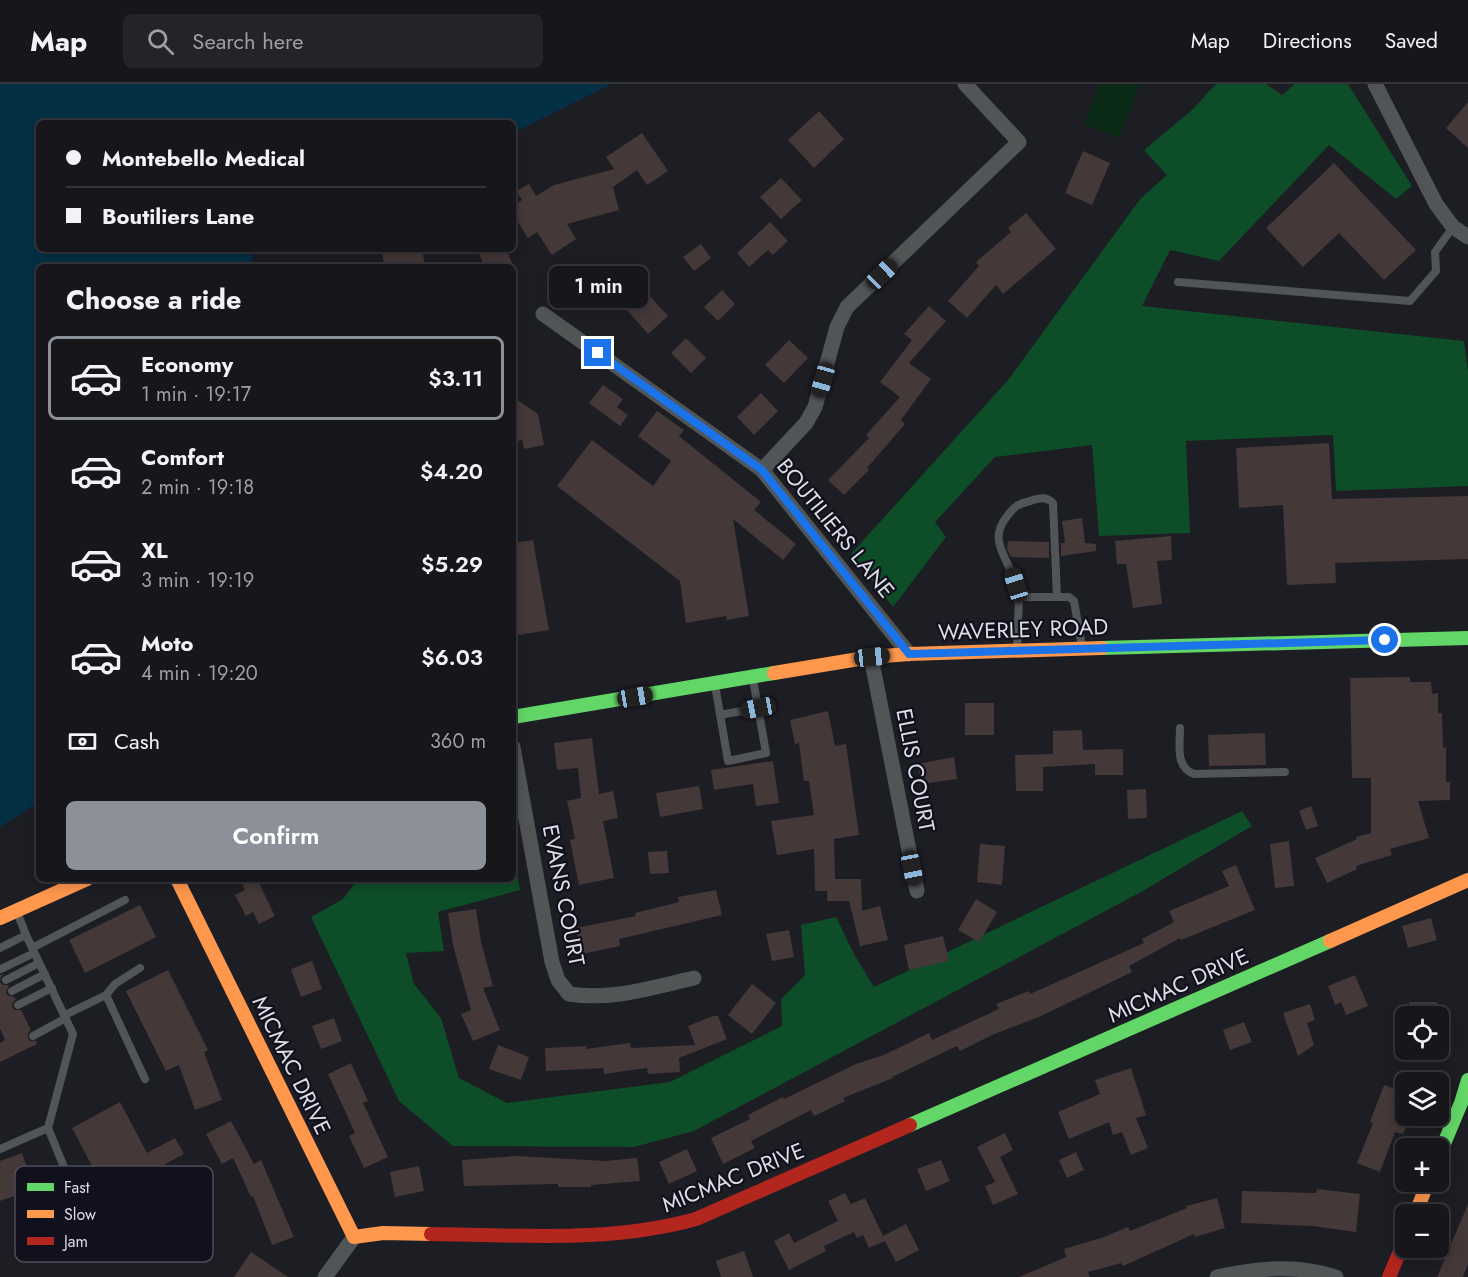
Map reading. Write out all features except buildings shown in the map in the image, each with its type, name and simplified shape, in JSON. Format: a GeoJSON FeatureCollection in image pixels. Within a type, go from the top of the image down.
{"type":"FeatureCollection","features":[{"type":"Feature","properties":{"kind":"street"},"geometry":{"type":"LineString","coordinates":[[762,470],[806,423],[816,407],[837,327],[847,307],[1019,142],[965,84]]}},
{"type":"Feature","properties":{"kind":"street"},"geometry":{"type":"LineString","coordinates":[[1376,84],[1436,204],[1453,227],[1468,237]]}},
{"type":"Feature","properties":{"kind":"street","name":"BOUTILIERS LANE"},"geometry":{"type":"LineString","coordinates":[[543,314],[762,470],[909,654]]}},
{"type":"Feature","properties":{"kind":"street","name":"WAVERLEY ROAD"},"geometry":{"type":"LineString","coordinates":[[516,716],[872,657],[909,654],[1468,638]]}},
{"type":"Feature","properties":{"kind":"street","name":"ELLIS COURT"},"geometry":{"type":"LineString","coordinates":[[872,657],[917,891]]}},
{"type":"Feature","properties":{"kind":"street","name":"EVANS COURT"},"geometry":{"type":"LineString","coordinates":[[516,764],[552,962],[558,980],[569,994],[604,997],[694,978]]}},
{"type":"Feature","properties":{"kind":"street","name":"MICMAC DRIVE"},"geometry":{"type":"LineString","coordinates":[[178,882],[354,1237],[383,1233],[597,1236],[635,1234],[696,1219],[1468,880]]}},
{"type":"Feature","properties":{"kind":"street"},"geometry":{"type":"LineString","coordinates":[[0,918],[80,882]]}},
{"type":"Feature","properties":{"kind":"street"},"geometry":{"type":"LineString","coordinates":[[1447,1138],[1468,1080]]}},
{"type":"Feature","properties":{"kind":"street"},"geometry":{"type":"LineString","coordinates":[[325,1277],[354,1237]]}},
{"type":"Feature","properties":{"kind":"street"},"geometry":{"type":"LineString","coordinates":[[1389,1277],[1397,1258]]}},
{"type":"Feature","properties":{"kind":"street"},"geometry":{"type":"LineString","coordinates":[[1217,1277],[1239,1272],[1274,1269],[1302,1269],[1336,1277]]}},
{"type":"Feature","properties":{"kind":"lane"},"geometry":{"type":"LineString","coordinates":[[1178,282],[1410,301],[1436,271],[1435,252],[1453,227]]}},
{"type":"Feature","properties":{"kind":"lane"},"geometry":{"type":"LineString","coordinates":[[1017,651],[1019,597],[1012,574],[1001,553],[998,538],[1002,523],[1016,505],[1043,497],[1053,503],[1057,597]]}},
{"type":"Feature","properties":{"kind":"lane"},"geometry":{"type":"LineString","coordinates":[[1019,597],[1069,597],[1074,600],[1082,649]]}},
{"type":"Feature","properties":{"kind":"lane"},"geometry":{"type":"LineString","coordinates":[[715,683],[728,761],[766,753],[753,677]]}},
{"type":"Feature","properties":{"kind":"lane"},"geometry":{"type":"LineString","coordinates":[[720,715],[758,708]]}},
{"type":"Feature","properties":{"kind":"lane"},"geometry":{"type":"LineString","coordinates":[[1180,728],[1180,760],[1182,766],[1194,774],[1285,772]]}},
{"type":"Feature","properties":{"kind":"lane"},"geometry":{"type":"LineString","coordinates":[[1,969],[125,900]]}},
{"type":"Feature","properties":{"kind":"lane"},"geometry":{"type":"LineString","coordinates":[[16,911],[73,1034],[48,1128],[64,1166]]}},
{"type":"Feature","properties":{"kind":"lane"},"geometry":{"type":"LineString","coordinates":[[0,948],[26,935]]}},
{"type":"Feature","properties":{"kind":"lane"},"geometry":{"type":"LineString","coordinates":[[6,980],[39,963]]}},
{"type":"Feature","properties":{"kind":"lane"},"geometry":{"type":"LineString","coordinates":[[33,1036],[106,995],[115,984],[140,968]]}},
{"type":"Feature","properties":{"kind":"lane"},"geometry":{"type":"LineString","coordinates":[[12,991],[45,974]]}},
{"type":"Feature","properties":{"kind":"lane"},"geometry":{"type":"LineString","coordinates":[[18,1005],[52,988]]}},
{"type":"Feature","properties":{"kind":"lane"},"geometry":{"type":"LineString","coordinates":[[106,995],[145,1079]]}},
{"type":"Feature","properties":{"kind":"lane"},"geometry":{"type":"LineString","coordinates":[[0,1149],[48,1128]]}},
{"type":"Feature","properties":{"kind":"green space"},"geometry":{"type":"Polygon","coordinates":[[[1100,84],[1140,84],[1119,138],[1084,124],[1100,84]]]}},
{"type":"Feature","properties":{"kind":"green space"},"geometry":{"type":"Polygon","coordinates":[[[1216,84],[1266,84],[1282,95],[1295,84],[1348,84],[1412,186],[1396,199],[1329,145],[1219,261],[1170,250],[1142,306],[1464,341],[1468,372],[1468,486],[1336,491],[1333,435],[1186,441],[1190,533],[1099,536],[1092,445],[995,457],[935,522],[946,537],[893,607],[851,554],[1008,380],[1141,198],[1167,175],[1144,150],[1192,110],[1216,84]]]}},
{"type":"Feature","properties":{"kind":"green space"},"geometry":{"type":"Polygon","coordinates":[[[1242,811],[1252,826],[1141,892],[694,1131],[634,1147],[453,1146],[399,1101],[311,917],[343,899],[356,882],[516,882],[516,871],[520,890],[438,912],[444,951],[406,953],[414,984],[441,1018],[459,1078],[507,1103],[670,1082],[782,1026],[781,999],[805,975],[801,925],[836,917],[855,956],[874,987],[1242,811]]]}},
{"type":"Feature","properties":{"kind":"water"},"geometry":{"type":"Polygon","coordinates":[[[0,84],[612,84],[516,132],[516,120],[36,120],[36,252],[254,252],[251,264],[36,264],[36,804],[0,827],[0,84]]]}},
{"type":"Feature","properties":{"kind":"traffic: fast"},"geometry":{"type":"LineString","coordinates":[[1102,648],[1468,638]]}},
{"type":"Feature","properties":{"kind":"traffic: fast"},"geometry":{"type":"LineString","coordinates":[[516,716],[774,673]]}},
{"type":"Feature","properties":{"kind":"traffic: fast"},"geometry":{"type":"LineString","coordinates":[[910,1125],[1330,941]]}},
{"type":"Feature","properties":{"kind":"traffic: fast"},"geometry":{"type":"LineString","coordinates":[[1446,1138],[1468,1080]]}},
{"type":"Feature","properties":{"kind":"traffic: slow"},"geometry":{"type":"LineString","coordinates":[[774,673],[871,657],[909,654],[1102,648]]}},
{"type":"Feature","properties":{"kind":"traffic: slow"},"geometry":{"type":"LineString","coordinates":[[1330,941],[1468,880]]}},
{"type":"Feature","properties":{"kind":"traffic: slow"},"geometry":{"type":"LineString","coordinates":[[0,918],[80,882]]}},
{"type":"Feature","properties":{"kind":"traffic: slow"},"geometry":{"type":"LineString","coordinates":[[178,882],[354,1237],[383,1233],[431,1234]]}},
{"type":"Feature","properties":{"kind":"traffic: slow"},"geometry":{"type":"LineString","coordinates":[[1419,1204],[1424,1192]]}},
{"type":"Feature","properties":{"kind":"traffic: jam"},"geometry":{"type":"LineString","coordinates":[[431,1234],[565,1236],[598,1235],[664,1227],[696,1219],[910,1125]]}},
{"type":"Feature","properties":{"kind":"traffic: jam"},"geometry":{"type":"LineString","coordinates":[[1389,1277],[1397,1258]]}},
{"type":"Feature","properties":{"kind":"route"},"geometry":{"type":"LineString","coordinates":[[598,353],[762,470],[909,654],[1385,640]]}}]}
